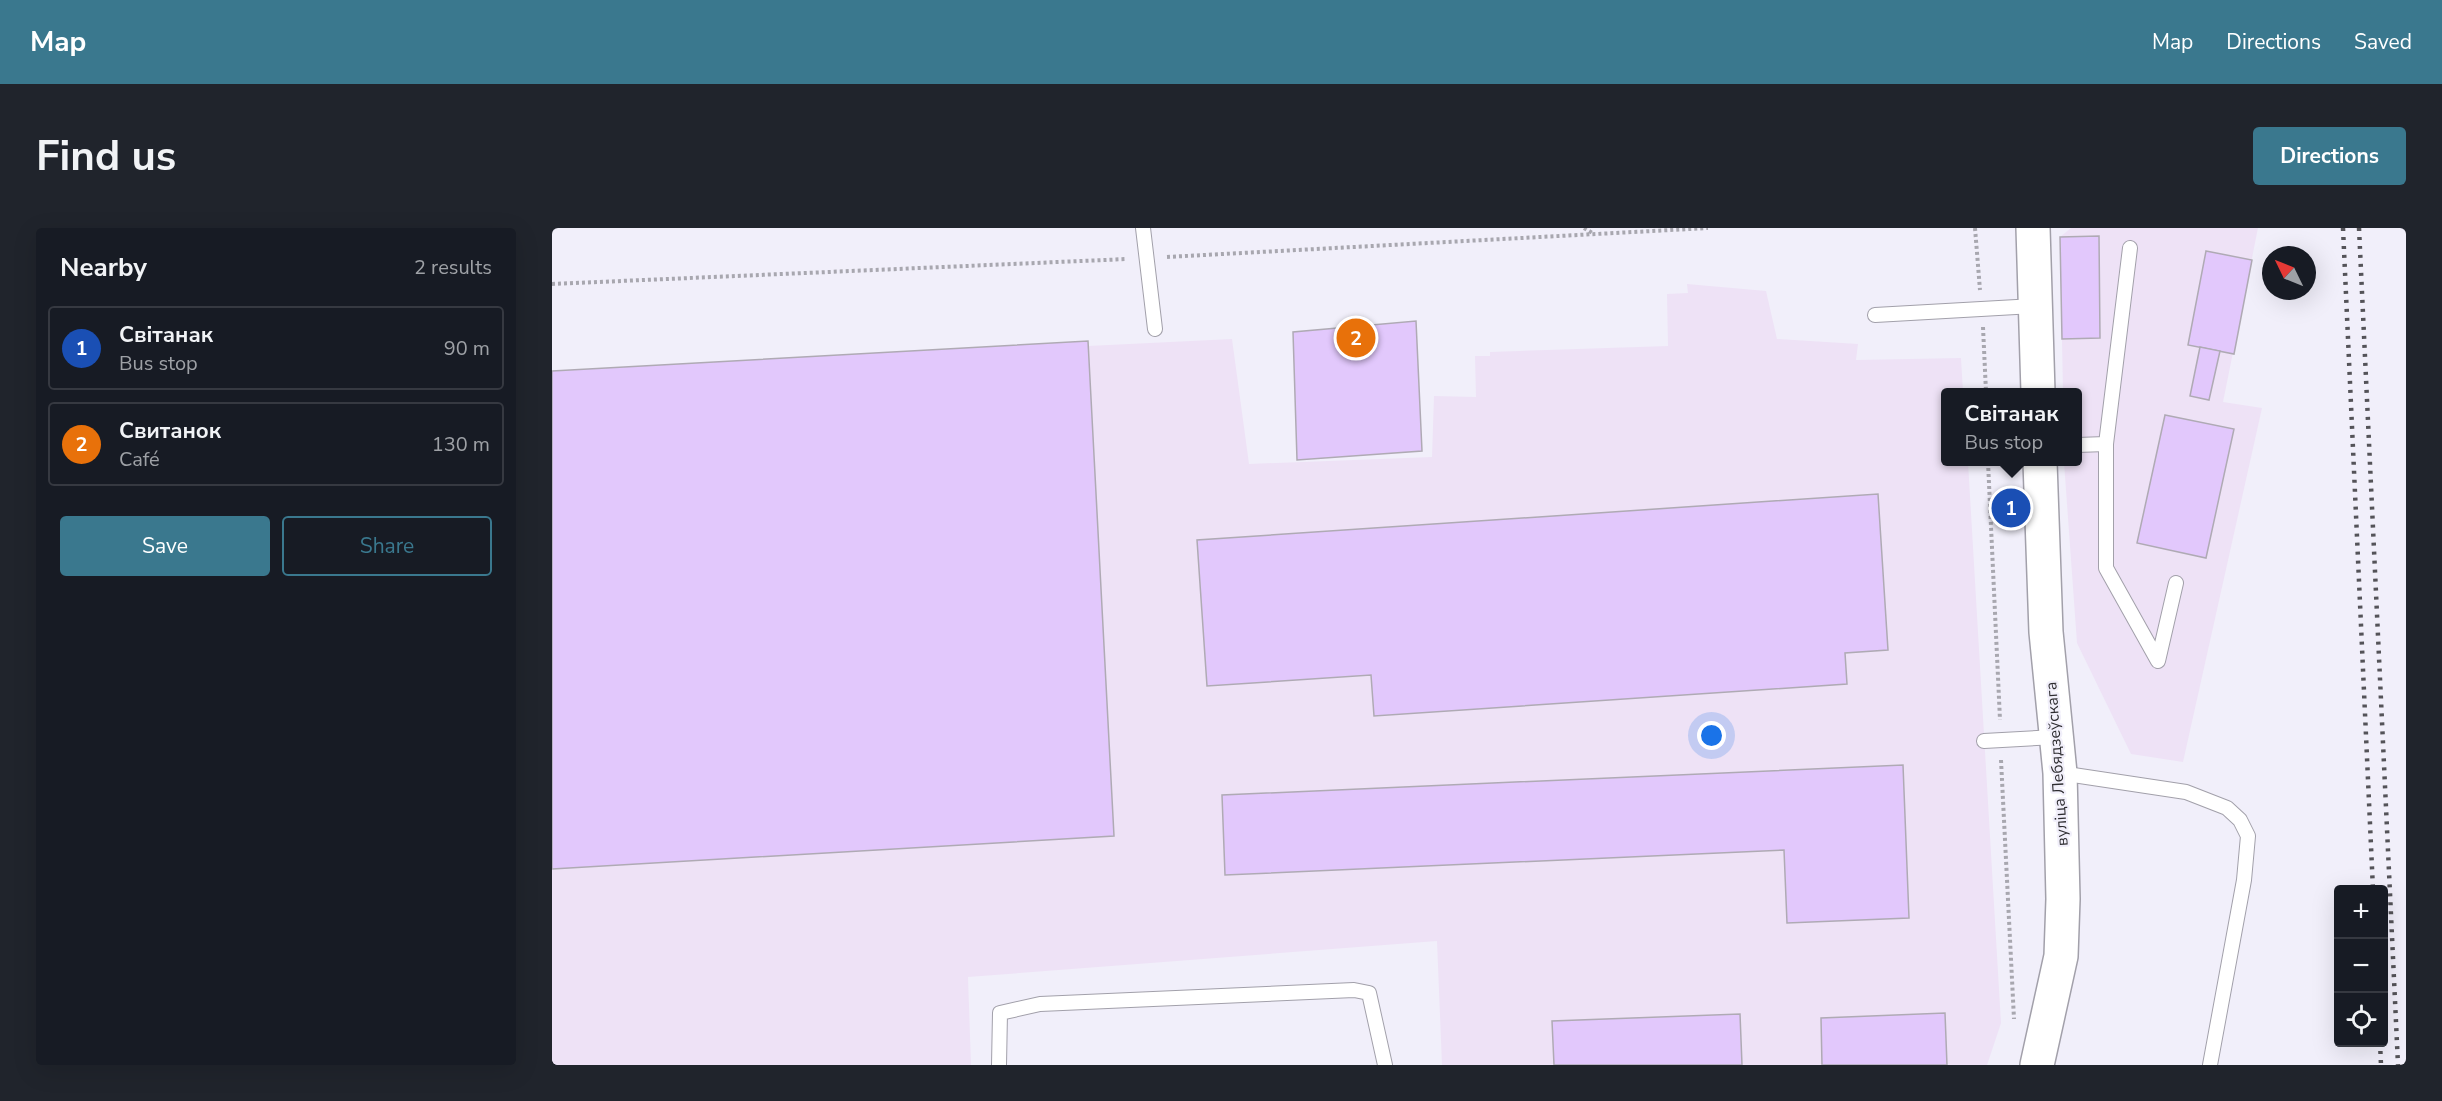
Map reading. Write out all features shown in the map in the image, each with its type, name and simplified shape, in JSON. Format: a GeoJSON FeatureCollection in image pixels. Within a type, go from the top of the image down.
{"type":"FeatureCollection","features":[{"type":"Feature","properties":{"kind":"main road"},"geometry":{"type":"LineString","coordinates":[[2033,228],[2038,388]]}},
{"type":"Feature","properties":{"kind":"main road","name":"вуліца Лебядзеўскага"},"geometry":{"type":"LineString","coordinates":[[2037,1065],[2061,956],[2064,898],[2060,773],[2046,632],[2040,466]]}},
{"type":"Feature","properties":{"kind":"lane"},"geometry":{"type":"LineString","coordinates":[[1143,228],[1155,329]]}},
{"type":"Feature","properties":{"kind":"lane"},"geometry":{"type":"LineString","coordinates":[[2130,248],[2106,444],[2106,568],[2158,661],[2176,583]]}},
{"type":"Feature","properties":{"kind":"lane"},"geometry":{"type":"LineString","coordinates":[[1875,315],[2036,306]]}},
{"type":"Feature","properties":{"kind":"lane"},"geometry":{"type":"LineString","coordinates":[[2082,445],[2106,444]]}},
{"type":"Feature","properties":{"kind":"lane"},"geometry":{"type":"LineString","coordinates":[[1984,741],[2056,737]]}},
{"type":"Feature","properties":{"kind":"lane"},"geometry":{"type":"LineString","coordinates":[[2060,773],[2186,792],[2227,808],[2240,820],[2248,836],[2244,880],[2210,1065]]}},
{"type":"Feature","properties":{"kind":"lane"},"geometry":{"type":"LineString","coordinates":[[999,1065],[1000,1013],[1040,1004],[1354,990],[1368,993],[1385,1065]]}},
{"type":"Feature","properties":{"kind":"path"},"geometry":{"type":"LineString","coordinates":[[1584,228],[1595,234]]}},
{"type":"Feature","properties":{"kind":"shaded area"},"geometry":{"type":"Polygon","coordinates":[[[2071,228],[2258,228],[2223,402],[2262,408],[2183,762],[2131,754],[2077,643],[2064,466],[2082,466],[2082,388],[2063,388],[2060,237],[2071,228]]]}},
{"type":"Feature","properties":{"kind":"shaded area"},"geometry":{"type":"Polygon","coordinates":[[[1687,284],[1766,291],[1777,339],[1858,344],[1856,360],[1961,358],[1963,388],[1941,388],[1941,466],[1968,466],[2001,1023],[1987,1065],[1442,1065],[1437,941],[968,977],[971,1065],[552,1065],[552,372],[1232,339],[1249,464],[1432,457],[1434,396],[1476,397],[1475,356],[1490,356],[1490,352],[1668,346],[1667,294],[1688,293],[1687,284]]]}},
{"type":"Feature","properties":{"kind":"building"},"geometry":{"type":"Polygon","coordinates":[[[2099,236],[2100,338],[2062,339],[2060,237],[2099,236]]]}},
{"type":"Feature","properties":{"kind":"building"},"geometry":{"type":"Polygon","coordinates":[[[2206,251],[2252,260],[2234,354],[2188,345],[2206,251]]]}},
{"type":"Feature","properties":{"kind":"building"},"geometry":{"type":"Polygon","coordinates":[[[1416,321],[1422,451],[1297,460],[1293,332],[1416,321]]]}},
{"type":"Feature","properties":{"kind":"building"},"geometry":{"type":"Polygon","coordinates":[[[1088,341],[1114,836],[552,869],[552,371],[1088,341]]]}},
{"type":"Feature","properties":{"kind":"building"},"geometry":{"type":"Polygon","coordinates":[[[2200,347],[2220,351],[2209,400],[2190,396],[2200,347]]]}},
{"type":"Feature","properties":{"kind":"building"},"geometry":{"type":"Polygon","coordinates":[[[2165,415],[2234,429],[2206,558],[2137,543],[2165,415]]]}},
{"type":"Feature","properties":{"kind":"building"},"geometry":{"type":"Polygon","coordinates":[[[1878,494],[1888,650],[1845,653],[1847,684],[1374,716],[1371,675],[1207,686],[1197,540],[1878,494]]]}},
{"type":"Feature","properties":{"kind":"building"},"geometry":{"type":"Polygon","coordinates":[[[1903,765],[1909,918],[1787,923],[1784,850],[1225,875],[1222,795],[1903,765]]]}},
{"type":"Feature","properties":{"kind":"building"},"geometry":{"type":"Polygon","coordinates":[[[1945,1013],[1947,1065],[1822,1065],[1821,1018],[1945,1013]]]}},
{"type":"Feature","properties":{"kind":"building"},"geometry":{"type":"Polygon","coordinates":[[[1740,1014],[1742,1065],[1554,1065],[1552,1021],[1740,1014]]]}},
{"type":"Feature","properties":{"kind":"railway"},"geometry":{"type":"LineString","coordinates":[[2343,228],[2373,885]]}},
{"type":"Feature","properties":{"kind":"railway"},"geometry":{"type":"LineString","coordinates":[[2359,228],[2398,1065]]}},
{"type":"Feature","properties":{"kind":"railway"},"geometry":{"type":"LineString","coordinates":[[2380,1047],[2381,1065]]}},
{"type":"Feature","properties":{"kind":"place","name":"Свитанок"},"geometry":{"type":"Point","coordinates":[1356,338]}},
{"type":"Feature","properties":{"kind":"place","name":"Світанак"},"geometry":{"type":"Point","coordinates":[2011,508]}}]}
